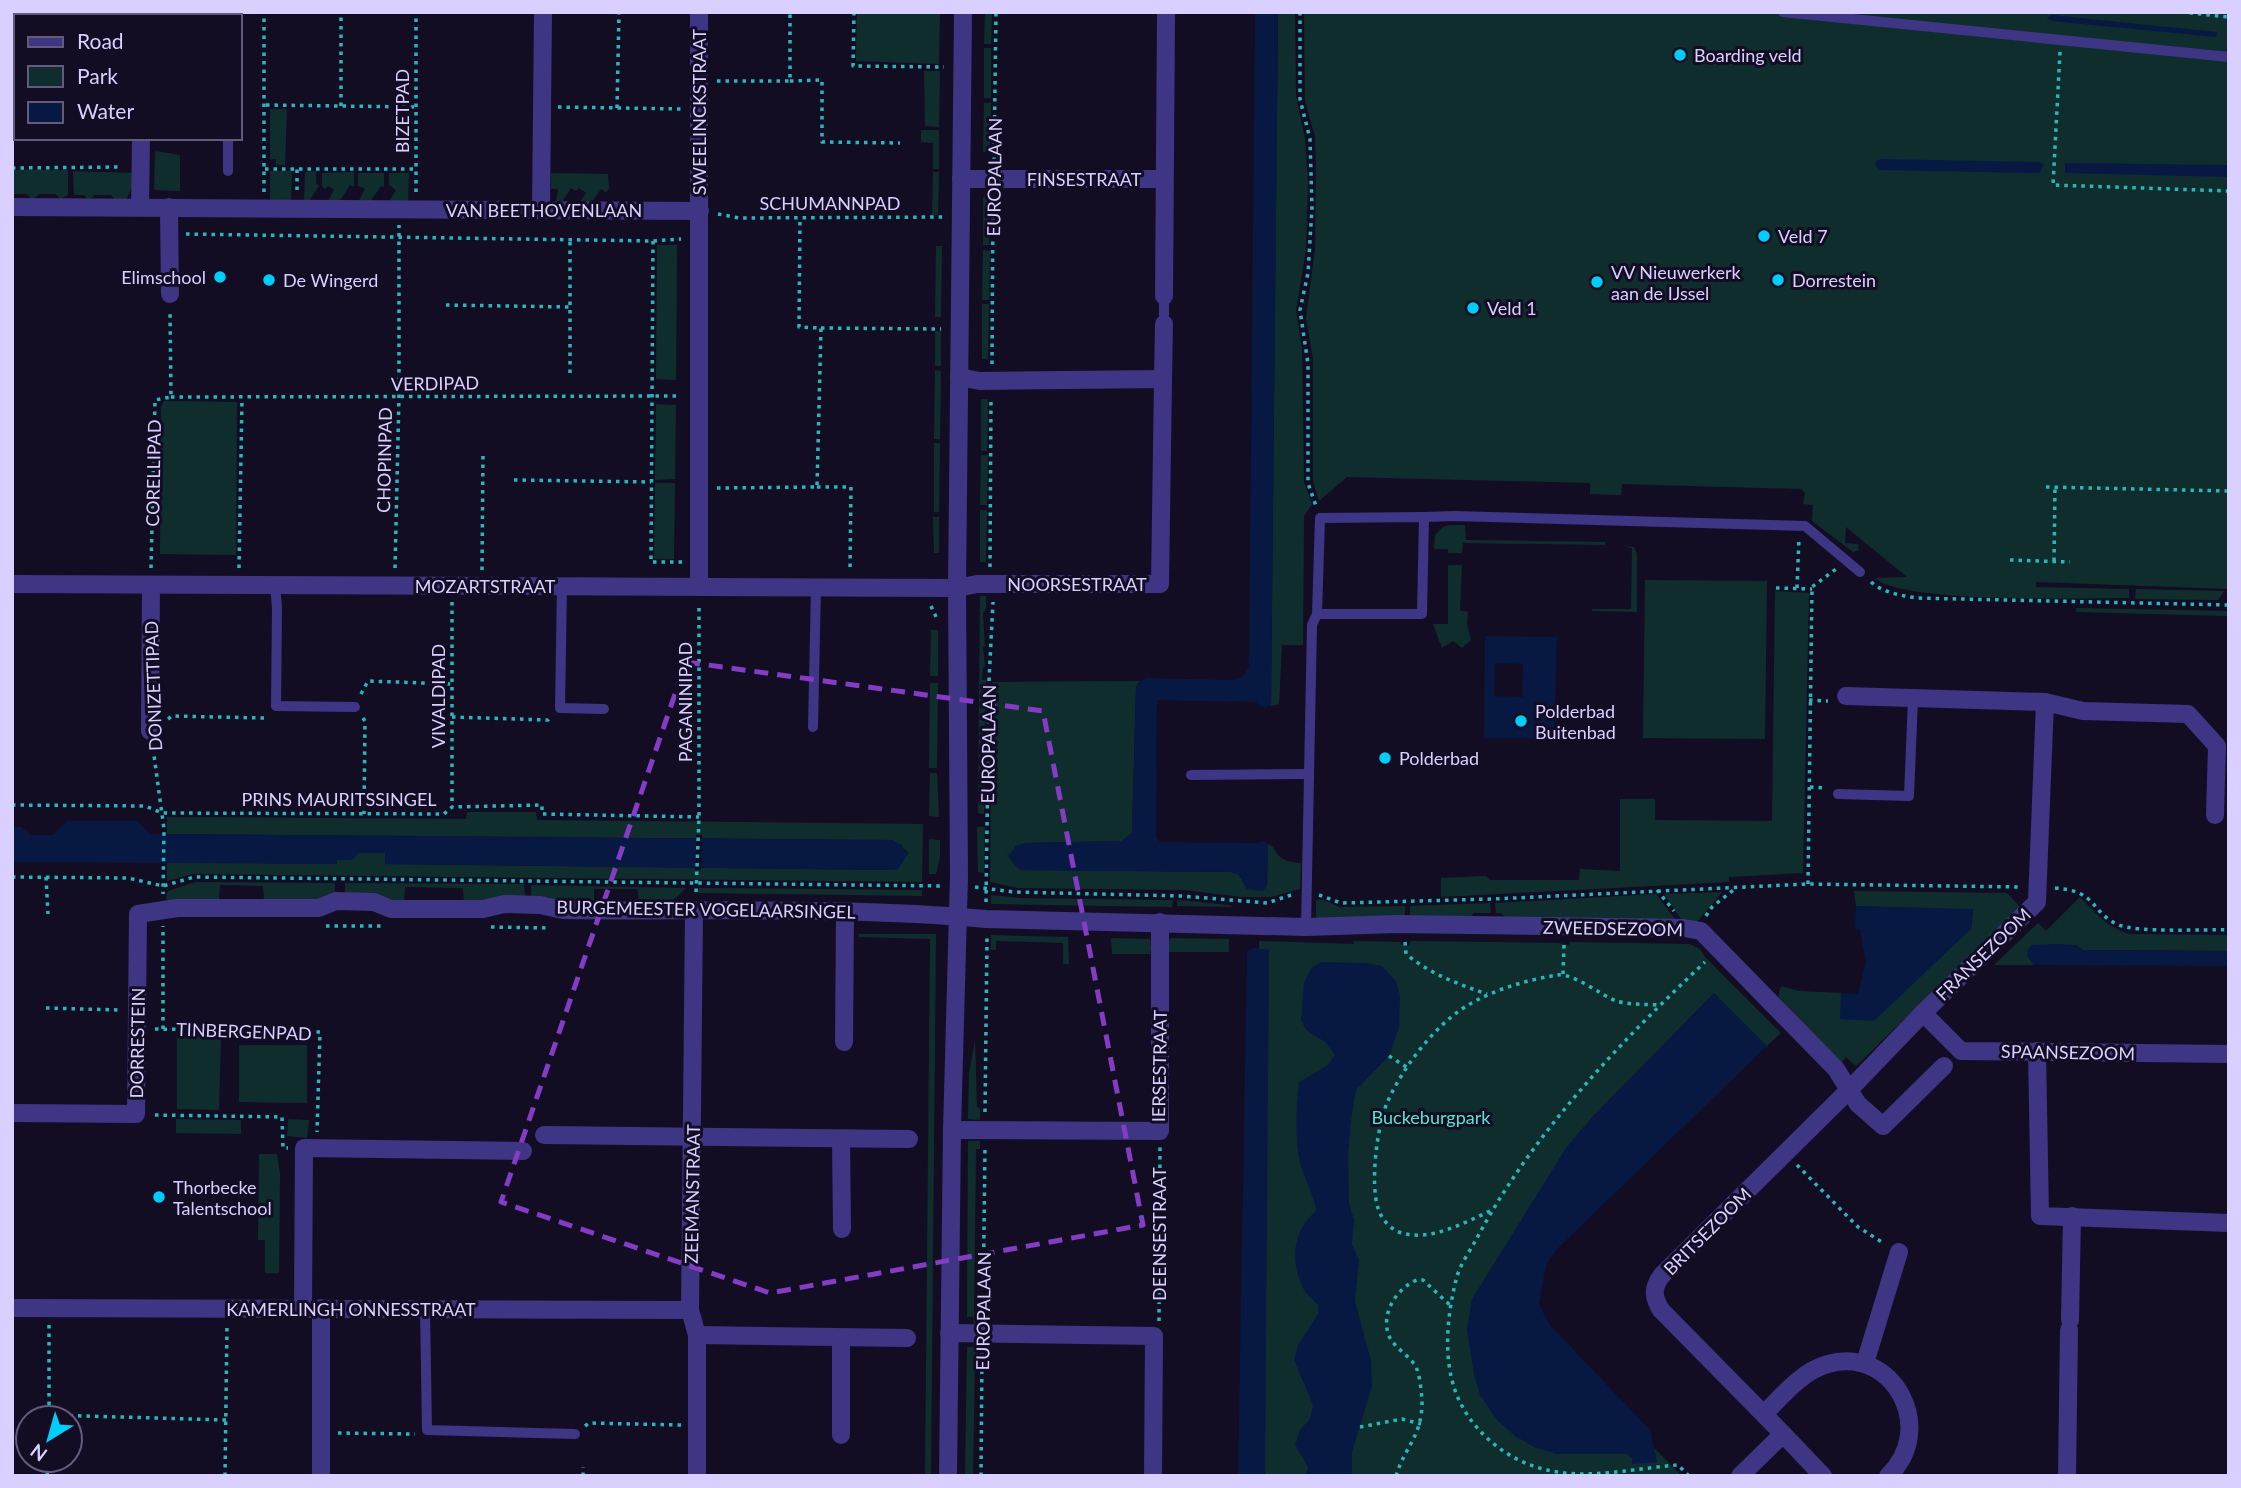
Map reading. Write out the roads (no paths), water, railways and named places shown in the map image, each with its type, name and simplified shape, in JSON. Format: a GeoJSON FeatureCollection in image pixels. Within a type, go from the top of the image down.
{"type":"FeatureCollection","features":[{"type":"Feature","properties":{"kind":"street"},"geometry":{"type":"LineString","coordinates":[[541,210],[543,12]]}},
{"type":"Feature","properties":{"kind":"street","name":"SWEELINCKSTRAAT"},"geometry":{"type":"LineString","coordinates":[[699,12],[700,211]]}},
{"type":"Feature","properties":{"kind":"street","name":"EUROPALAAN"},"geometry":{"type":"LineString","coordinates":[[948,1476],[952,1130],[959,887],[957,587],[963,12]]}},
{"type":"Feature","properties":{"kind":"street","name":"FINSESTRAAT"},"geometry":{"type":"LineString","coordinates":[[1164,296],[1166,15]]}},
{"type":"Feature","properties":{"kind":"street"},"geometry":{"type":"LineString","coordinates":[[140,207],[141,140]]}},
{"type":"Feature","properties":{"kind":"street","name":"FINSESTRAAT"},"geometry":{"type":"LineString","coordinates":[[961,179],[1164,179]]}},
{"type":"Feature","properties":{"kind":"street","name":"VAN BEETHOVENLAAN"},"geometry":{"type":"LineString","coordinates":[[12,206],[700,211]]}},
{"type":"Feature","properties":{"kind":"street"},"geometry":{"type":"LineString","coordinates":[[169,207],[170,294]]}},
{"type":"Feature","properties":{"kind":"street"},"geometry":{"type":"LineString","coordinates":[[699,587],[700,211]]}},
{"type":"Feature","properties":{"kind":"street","name":"NOORSESTRAAT"},"geometry":{"type":"LineString","coordinates":[[957,587],[968,584],[1160,584],[1164,320]]}},
{"type":"Feature","properties":{"kind":"street"},"geometry":{"type":"LineString","coordinates":[[959,377],[991,381],[1163,379]]}},
{"type":"Feature","properties":{"kind":"street","name":"MOZARTSTRAAT"},"geometry":{"type":"LineString","coordinates":[[12,584],[957,587]]}},
{"type":"Feature","properties":{"kind":"street","name":"DONIZETTIPAD"},"geometry":{"type":"LineString","coordinates":[[150,585],[150,731]]}},
{"type":"Feature","properties":{"kind":"street"},"geometry":{"type":"LineString","coordinates":[[1846,696],[2045,702],[2083,710],[2188,714],[2217,746],[2215,815]]}},
{"type":"Feature","properties":{"kind":"street","name":"FRANSEZOOM"},"geometry":{"type":"LineString","coordinates":[[1849,1090],[1923,1013],[2038,902],[2045,702]]}},
{"type":"Feature","properties":{"kind":"street","name":"BURGEMEESTER VOGELAARSINGEL"},"geometry":{"type":"LineString","coordinates":[[163,910],[320,908],[336,901],[374,902],[391,909],[483,909],[504,904],[540,905],[563,910],[845,912],[958,916]]}},
{"type":"Feature","properties":{"kind":"street","name":"DORRESTEIN"},"geometry":{"type":"LineString","coordinates":[[12,1113],[136,1114],[138,914],[163,910]]}},
{"type":"Feature","properties":{"kind":"street","name":"ZEEMANSTRAAT"},"geometry":{"type":"LineString","coordinates":[[695,912],[690,1310],[697,1335],[697,1476]]}},
{"type":"Feature","properties":{"kind":"street"},"geometry":{"type":"LineString","coordinates":[[844,1042],[845,912]]}},
{"type":"Feature","properties":{"kind":"street"},"geometry":{"type":"LineString","coordinates":[[958,916],[986,919],[1306,927]]}},
{"type":"Feature","properties":{"kind":"street","name":"IERSESTRAAT"},"geometry":{"type":"LineString","coordinates":[[952,1130],[1160,1131],[1160,922]]}},
{"type":"Feature","properties":{"kind":"street","name":"ZWEEDSEZOOM"},"geometry":{"type":"LineString","coordinates":[[1306,927],[1397,924],[1684,928],[1701,931],[1836,1069],[1849,1090]]}},
{"type":"Feature","properties":{"kind":"street","name":"SPAANSEZOOM"},"geometry":{"type":"LineString","coordinates":[[1923,1013],[1961,1051],[2229,1054]]}},
{"type":"Feature","properties":{"kind":"street"},"geometry":{"type":"LineString","coordinates":[[2037,1051],[2040,1216],[2229,1223]]}},
{"type":"Feature","properties":{"kind":"street"},"geometry":{"type":"LineString","coordinates":[[1849,1090],[1858,1104],[1883,1126],[1944,1066]]}},
{"type":"Feature","properties":{"kind":"street","name":"BRITSEZOOM"},"geometry":{"type":"LineString","coordinates":[[1783,1434],[1661,1310],[1654,1293],[1655,1285],[1849,1090]]}},
{"type":"Feature","properties":{"kind":"street"},"geometry":{"type":"LineString","coordinates":[[544,1135],[909,1139]]}},
{"type":"Feature","properties":{"kind":"street"},"geometry":{"type":"LineString","coordinates":[[841,1139],[842,1229]]}},
{"type":"Feature","properties":{"kind":"street"},"geometry":{"type":"LineString","coordinates":[[303,1307],[311,1148],[523,1152]]}},
{"type":"Feature","properties":{"kind":"street"},"geometry":{"type":"LineString","coordinates":[[2067,1476],[2072,1216]]}},
{"type":"Feature","properties":{"kind":"street"},"geometry":{"type":"LineString","coordinates":[[1865,1363],[1899,1252]]}},
{"type":"Feature","properties":{"kind":"street","name":"KAMERLINGH ONNESSTRAAT"},"geometry":{"type":"LineString","coordinates":[[12,1308],[690,1310]]}},
{"type":"Feature","properties":{"kind":"street"},"geometry":{"type":"LineString","coordinates":[[321,1308],[321,1476]]}},
{"type":"Feature","properties":{"kind":"street"},"geometry":{"type":"LineString","coordinates":[[949,1333],[1154,1336],[1153,1476]]}},
{"type":"Feature","properties":{"kind":"street"},"geometry":{"type":"LineString","coordinates":[[697,1335],[907,1338]]}},
{"type":"Feature","properties":{"kind":"street"},"geometry":{"type":"LineString","coordinates":[[841,1338],[841,1435]]}},
{"type":"Feature","properties":{"kind":"street"},"geometry":{"type":"LineString","coordinates":[[1764,1413],[1809,1372],[1827,1364],[1846,1361],[1865,1363],[1889,1380],[1910,1413],[1909,1438],[1903,1454],[1888,1476]]}},
{"type":"Feature","properties":{"kind":"street"},"geometry":{"type":"LineString","coordinates":[[1740,1476],[1783,1434],[1824,1476]]}},
{"type":"Feature","properties":{"kind":"lane"},"geometry":{"type":"LineString","coordinates":[[1783,12],[2229,57]]}},
{"type":"Feature","properties":{"kind":"lane"},"geometry":{"type":"LineString","coordinates":[[228,140],[228,171]]}},
{"type":"Feature","properties":{"kind":"lane","name":"NOORSESTRAAT"},"geometry":{"type":"LineString","coordinates":[[1164,296],[1164,320]]}},
{"type":"Feature","properties":{"kind":"lane"},"geometry":{"type":"LineString","coordinates":[[1306,927],[1312,625],[1317,614],[1320,518],[1454,516],[1805,526],[1860,572]]}},
{"type":"Feature","properties":{"kind":"lane"},"geometry":{"type":"LineString","coordinates":[[1317,614],[1422,614],[1424,517]]}},
{"type":"Feature","properties":{"kind":"lane"},"geometry":{"type":"LineString","coordinates":[[275,585],[276,706],[355,706]]}},
{"type":"Feature","properties":{"kind":"lane"},"geometry":{"type":"LineString","coordinates":[[562,586],[559,708],[604,709]]}},
{"type":"Feature","properties":{"kind":"lane"},"geometry":{"type":"LineString","coordinates":[[813,727],[816,587]]}},
{"type":"Feature","properties":{"kind":"lane"},"geometry":{"type":"LineString","coordinates":[[1838,794],[1909,796],[1913,698]]}},
{"type":"Feature","properties":{"kind":"lane"},"geometry":{"type":"LineString","coordinates":[[1191,775],[1308,774]]}},
{"type":"Feature","properties":{"kind":"lane"},"geometry":{"type":"LineString","coordinates":[[425,1309],[427,1430],[575,1434]]}},
{"type":"Feature","properties":{"kind":"water"},"geometry":{"type":"Polygon","coordinates":[[[1255,12],[1278,12],[1271,706],[1262,707],[1255,702],[1157,700],[1156,837],[1160,842],[1264,841],[1268,844],[1267,886],[1263,891],[1247,889],[1239,875],[1231,872],[1022,870],[1015,866],[1007,854],[1024,843],[1122,841],[1132,833],[1136,687],[1140,681],[1148,678],[1233,680],[1243,676],[1249,666],[1255,12]]]}},
{"type":"Feature","properties":{"kind":"water"},"geometry":{"type":"Polygon","coordinates":[[[2052,15],[2217,32],[2216,37],[2051,21],[2047,18],[2052,15]]]}},
{"type":"Feature","properties":{"kind":"water"},"geometry":{"type":"Polygon","coordinates":[[[1876,161],[2040,162],[2044,165],[2040,173],[1880,170],[1876,161]]]}},
{"type":"Feature","properties":{"kind":"water"},"geometry":{"type":"Polygon","coordinates":[[[2065,163],[2229,165],[2229,177],[2065,173],[2065,163]]]}},
{"type":"Feature","properties":{"kind":"water"},"geometry":{"type":"Polygon","coordinates":[[[1485,636],[1557,637],[1554,739],[1484,738],[1485,636]],[[1495,663],[1494,696],[1522,697],[1523,664],[1495,663]]]}},
{"type":"Feature","properties":{"kind":"water"},"geometry":{"type":"Polygon","coordinates":[[[67,821],[137,821],[150,834],[892,840],[902,845],[905,852],[909,852],[898,869],[888,870],[385,864],[385,853],[359,853],[352,860],[337,860],[337,864],[12,862],[12,827],[21,827],[31,835],[53,835],[67,821]]]}},
{"type":"Feature","properties":{"kind":"water"},"geometry":{"type":"Polygon","coordinates":[[[1856,906],[1973,909],[1971,929],[1874,1021],[1840,1019],[1841,993],[1858,994],[1866,962],[1860,930],[1855,928],[1856,906]]]}},
{"type":"Feature","properties":{"kind":"water"},"geometry":{"type":"Polygon","coordinates":[[[2032,945],[2076,945],[2083,950],[2229,951],[2229,966],[2034,965],[2027,955],[2032,945]]]}},
{"type":"Feature","properties":{"kind":"water"},"geometry":{"type":"Polygon","coordinates":[[[1253,948],[1269,950],[1265,1476],[1238,1476],[1247,951],[1253,948]]]}},
{"type":"Feature","properties":{"kind":"water"},"geometry":{"type":"Polygon","coordinates":[[[1321,962],[1382,966],[1396,981],[1400,996],[1399,1028],[1389,1056],[1356,1090],[1351,1121],[1348,1155],[1349,1203],[1354,1220],[1352,1244],[1359,1260],[1355,1301],[1371,1361],[1372,1386],[1352,1452],[1352,1476],[1305,1476],[1308,1468],[1295,1444],[1300,1430],[1310,1419],[1313,1405],[1294,1360],[1298,1345],[1318,1314],[1318,1305],[1303,1288],[1295,1257],[1302,1228],[1316,1211],[1299,1159],[1296,1131],[1299,1082],[1328,1065],[1335,1055],[1325,1042],[1306,1030],[1301,1020],[1304,982],[1312,967],[1321,962]]]}},
{"type":"Feature","properties":{"kind":"water"},"geometry":{"type":"Polygon","coordinates":[[[1714,993],[1767,1046],[1557,1249],[1546,1265],[1539,1305],[1550,1325],[1650,1430],[1657,1462],[1632,1464],[1632,1458],[1627,1454],[1557,1454],[1536,1448],[1515,1436],[1497,1420],[1480,1395],[1467,1330],[1472,1299],[1566,1148],[1592,1117],[1714,993]]]}},
{"type":"Feature","properties":{"kind":"place","name":"Boarding veld"},"geometry":{"type":"Point","coordinates":[1680,55]}},
{"type":"Feature","properties":{"kind":"place","name":"Veld 7"},"geometry":{"type":"Point","coordinates":[1764,236]}},
{"type":"Feature","properties":{"kind":"place","name":"Elimschool"},"geometry":{"type":"Point","coordinates":[220,277]}},
{"type":"Feature","properties":{"kind":"place","name":"De Wingerd"},"geometry":{"type":"Point","coordinates":[269,280]}},
{"type":"Feature","properties":{"kind":"place","name":"Dorrestein"},"geometry":{"type":"Point","coordinates":[1778,280]}},
{"type":"Feature","properties":{"kind":"place","name":"VV Nieuwerkerk aan de IJssel"},"geometry":{"type":"Point","coordinates":[1597,282]}},
{"type":"Feature","properties":{"kind":"place","name":"Veld 1"},"geometry":{"type":"Point","coordinates":[1473,308]}},
{"type":"Feature","properties":{"kind":"place","name":"Polderbad Buitenbad"},"geometry":{"type":"Point","coordinates":[1521,721]}},
{"type":"Feature","properties":{"kind":"place","name":"Polderbad"},"geometry":{"type":"Point","coordinates":[1385,758]}},
{"type":"Feature","properties":{"kind":"place","name":"Thorbecke Talentschool"},"geometry":{"type":"Point","coordinates":[159,1197]}},
{"type":"Feature","properties":{"kind":"park label","name":"Buckeburgpark"},"geometry":{"type":"Point","coordinates":[1431,1117]}}]}
